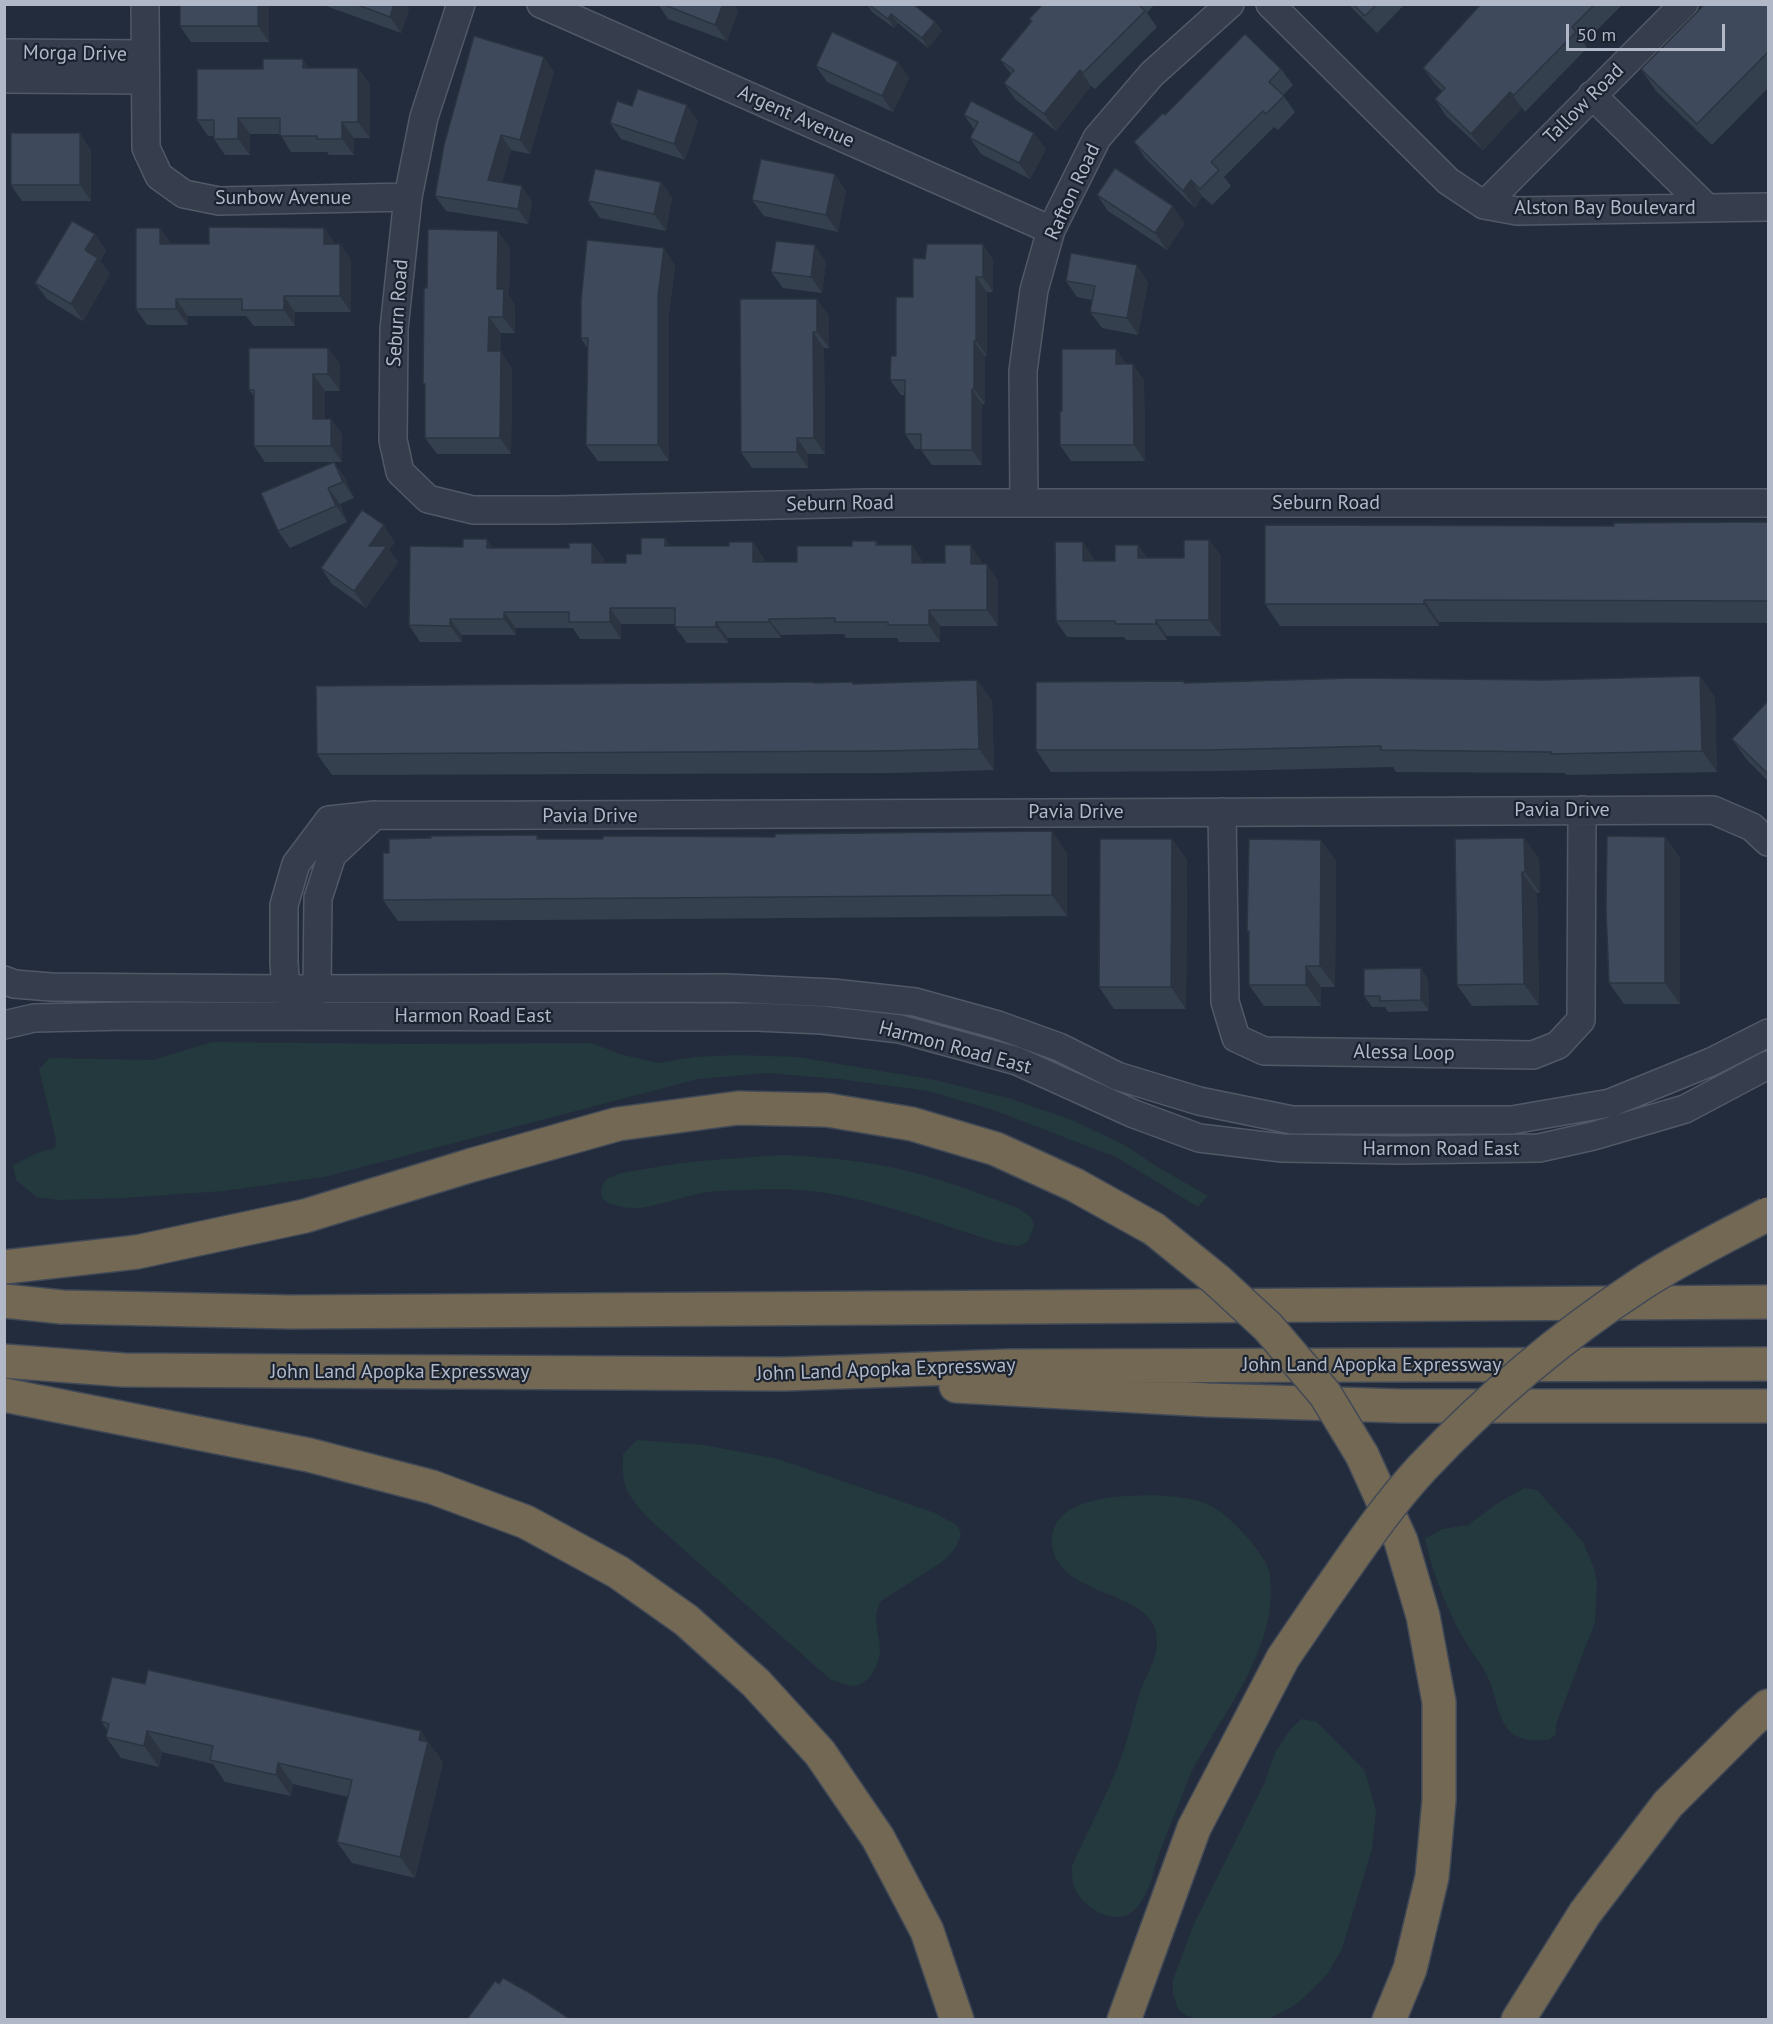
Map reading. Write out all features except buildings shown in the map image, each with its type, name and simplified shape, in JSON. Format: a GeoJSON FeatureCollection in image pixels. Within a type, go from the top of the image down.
{"type":"FeatureCollection","features":[{"type":"Feature","properties":{"kind":"highway"},"geometry":{"type":"LineString","coordinates":[[4,1267],[137,1252],[305,1216],[618,1124],[738,1107],[827,1110],[912,1124],[986,1146],[1075,1185],[1154,1229],[1217,1280],[1268,1327],[1325,1394],[1362,1455],[1404,1552],[1423,1616],[1439,1702],[1439,1800],[1432,1877],[1410,1969],[1389,2019]]}},
{"type":"Feature","properties":{"kind":"highway"},"geometry":{"type":"LineString","coordinates":[[1124,2019],[1194,1828],[1283,1658],[1376,1525],[1421,1470],[1465,1426],[1547,1353],[1642,1284],[1768,1214]]}},
{"type":"Feature","properties":{"kind":"highway"},"geometry":{"type":"LineString","coordinates":[[4,1301],[62,1307],[291,1312],[1768,1302]]}},
{"type":"Feature","properties":{"kind":"highway","name":"John Land Apopka Expressway"},"geometry":{"type":"LineString","coordinates":[[4,1361],[124,1370],[784,1374],[1021,1365],[1768,1364]]}},
{"type":"Feature","properties":{"kind":"highway"},"geometry":{"type":"LineString","coordinates":[[784,1374],[1231,1401],[1401,1406],[1768,1406]]}},
{"type":"Feature","properties":{"kind":"highway"},"geometry":{"type":"LineString","coordinates":[[4,1395],[309,1455],[432,1487],[526,1522],[618,1572],[686,1620],[756,1683],[820,1753],[878,1838],[927,1931],[957,2019]]}},
{"type":"Feature","properties":{"kind":"highway"},"geometry":{"type":"LineString","coordinates":[[1518,2019],[1585,1913],[1668,1804],[1768,1706]]}},
{"type":"Feature","properties":{"kind":"street","name":"Sunbow Avenue"},"geometry":{"type":"LineString","coordinates":[[145,4],[146,148],[159,176],[184,194],[219,201],[408,197]]}},
{"type":"Feature","properties":{"kind":"street","name":"Seburn Road"},"geometry":{"type":"LineString","coordinates":[[461,4],[423,117],[408,197],[394,329],[393,440],[400,472],[428,499],[473,510],[868,503],[1768,503]]}},
{"type":"Feature","properties":{"kind":"street","name":"Argent Avenue"},"geometry":{"type":"LineString","coordinates":[[541,4],[1052,230]]}},
{"type":"Feature","properties":{"kind":"street","name":"Rafton Road"},"geometry":{"type":"LineString","coordinates":[[1024,503],[1023,371],[1034,290],[1052,230],[1097,138],[1152,74],[1230,4]]}},
{"type":"Feature","properties":{"kind":"street","name":"Alston Bay Boulevard"},"geometry":{"type":"LineString","coordinates":[[1270,4],[1448,182],[1484,205],[1516,211],[1768,207]]}},
{"type":"Feature","properties":{"kind":"street","name":"Tallow Road"},"geometry":{"type":"LineString","coordinates":[[1484,205],[1684,4]]}},
{"type":"Feature","properties":{"kind":"street","name":"Morga Drive"},"geometry":{"type":"LineString","coordinates":[[4,53],[145,67]]}},
{"type":"Feature","properties":{"kind":"street","name":"Morga Drive"},"geometry":{"type":"LineString","coordinates":[[4,79],[145,67]]}},
{"type":"Feature","properties":{"kind":"street"},"geometry":{"type":"LineString","coordinates":[[1592,96],[1707,208]]}},
{"type":"Feature","properties":{"kind":"street","name":"Alessa Loop"},"geometry":{"type":"LineString","coordinates":[[1222,812],[1225,1002],[1236,1038],[1264,1051],[1533,1054],[1558,1045],[1581,1020],[1582,810]]}},
{"type":"Feature","properties":{"kind":"street","name":"Pavia Drive"},"geometry":{"type":"LineString","coordinates":[[299,1016],[286,989],[285,905],[296,864],[329,820],[375,815],[714,816],[1713,810],[1752,827],[1768,842]]}},
{"type":"Feature","properties":{"kind":"street"},"geometry":{"type":"LineString","coordinates":[[299,1016],[317,989],[318,898],[332,855],[375,815]]}},
{"type":"Feature","properties":{"kind":"street","name":"Harmon Road East"},"geometry":{"type":"LineString","coordinates":[[4,980],[14,984],[51,987],[726,988],[833,993],[915,1002],[1008,1029],[1059,1047],[1128,1079],[1199,1101],[1292,1120],[1512,1120],[1610,1103],[1711,1062],[1768,1033]]}},
{"type":"Feature","properties":{"kind":"street","name":"Harmon Road East"},"geometry":{"type":"LineString","coordinates":[[4,1025],[34,1018],[127,1016],[757,1017],[822,1020],[900,1029],[1017,1061],[1134,1114],[1200,1138],[1282,1148],[1400,1150],[1539,1148],[1593,1136],[1685,1109],[1768,1065]]}},
{"type":"Feature","properties":{"kind":"green space"},"geometry":{"type":"Polygon","coordinates":[[[212,1042],[591,1043],[623,1055],[659,1063],[694,1057],[737,1055],[797,1057],[935,1080],[1012,1099],[1074,1121],[1125,1145],[1208,1196],[1198,1207],[1116,1157],[993,1110],[928,1091],[840,1079],[766,1073],[698,1079],[324,1177],[224,1191],[59,1200],[37,1197],[16,1180],[13,1165],[37,1153],[55,1148],[56,1140],[39,1069],[50,1058],[153,1060],[212,1042]]]}},
{"type":"Feature","properties":{"kind":"green space"},"geometry":{"type":"Polygon","coordinates":[[[785,1155],[868,1163],[942,1181],[1018,1208],[1032,1220],[1032,1232],[1027,1243],[1017,1246],[1000,1243],[869,1202],[799,1190],[710,1192],[636,1208],[608,1203],[601,1194],[602,1186],[607,1179],[627,1172],[697,1161],[785,1155]]]}},
{"type":"Feature","properties":{"kind":"green space"},"geometry":{"type":"Polygon","coordinates":[[[637,1440],[704,1445],[778,1459],[935,1513],[958,1526],[961,1535],[954,1550],[942,1562],[881,1601],[877,1613],[880,1651],[878,1662],[869,1678],[854,1686],[831,1680],[640,1509],[627,1489],[623,1474],[623,1454],[637,1440]]]}},
{"type":"Feature","properties":{"kind":"green space"},"geometry":{"type":"Polygon","coordinates":[[[1524,1488],[1537,1490],[1583,1542],[1594,1568],[1597,1583],[1595,1622],[1556,1724],[1556,1734],[1549,1740],[1520,1738],[1507,1728],[1487,1675],[1465,1641],[1447,1605],[1436,1578],[1425,1539],[1442,1529],[1468,1525],[1495,1505],[1524,1488]]]}},
{"type":"Feature","properties":{"kind":"green space"},"geometry":{"type":"Polygon","coordinates":[[[1152,1495],[1205,1503],[1225,1515],[1254,1545],[1267,1566],[1270,1576],[1270,1602],[1266,1628],[1258,1652],[1234,1700],[1190,1775],[1147,1891],[1133,1912],[1113,1917],[1099,1912],[1081,1899],[1074,1887],[1072,1866],[1121,1758],[1140,1692],[1157,1648],[1156,1632],[1149,1619],[1138,1608],[1072,1576],[1060,1565],[1053,1550],[1052,1537],[1056,1524],[1074,1508],[1099,1499],[1152,1495]]]}},
{"type":"Feature","properties":{"kind":"green space"},"geometry":{"type":"Polygon","coordinates":[[[1301,1719],[1317,1722],[1365,1771],[1376,1811],[1372,1849],[1342,1949],[1328,1973],[1311,1991],[1295,2005],[1269,2019],[1204,2020],[1187,2016],[1178,2009],[1173,1994],[1173,1980],[1194,1924],[1264,1784],[1276,1751],[1290,1730],[1301,1719]]]}}]}
